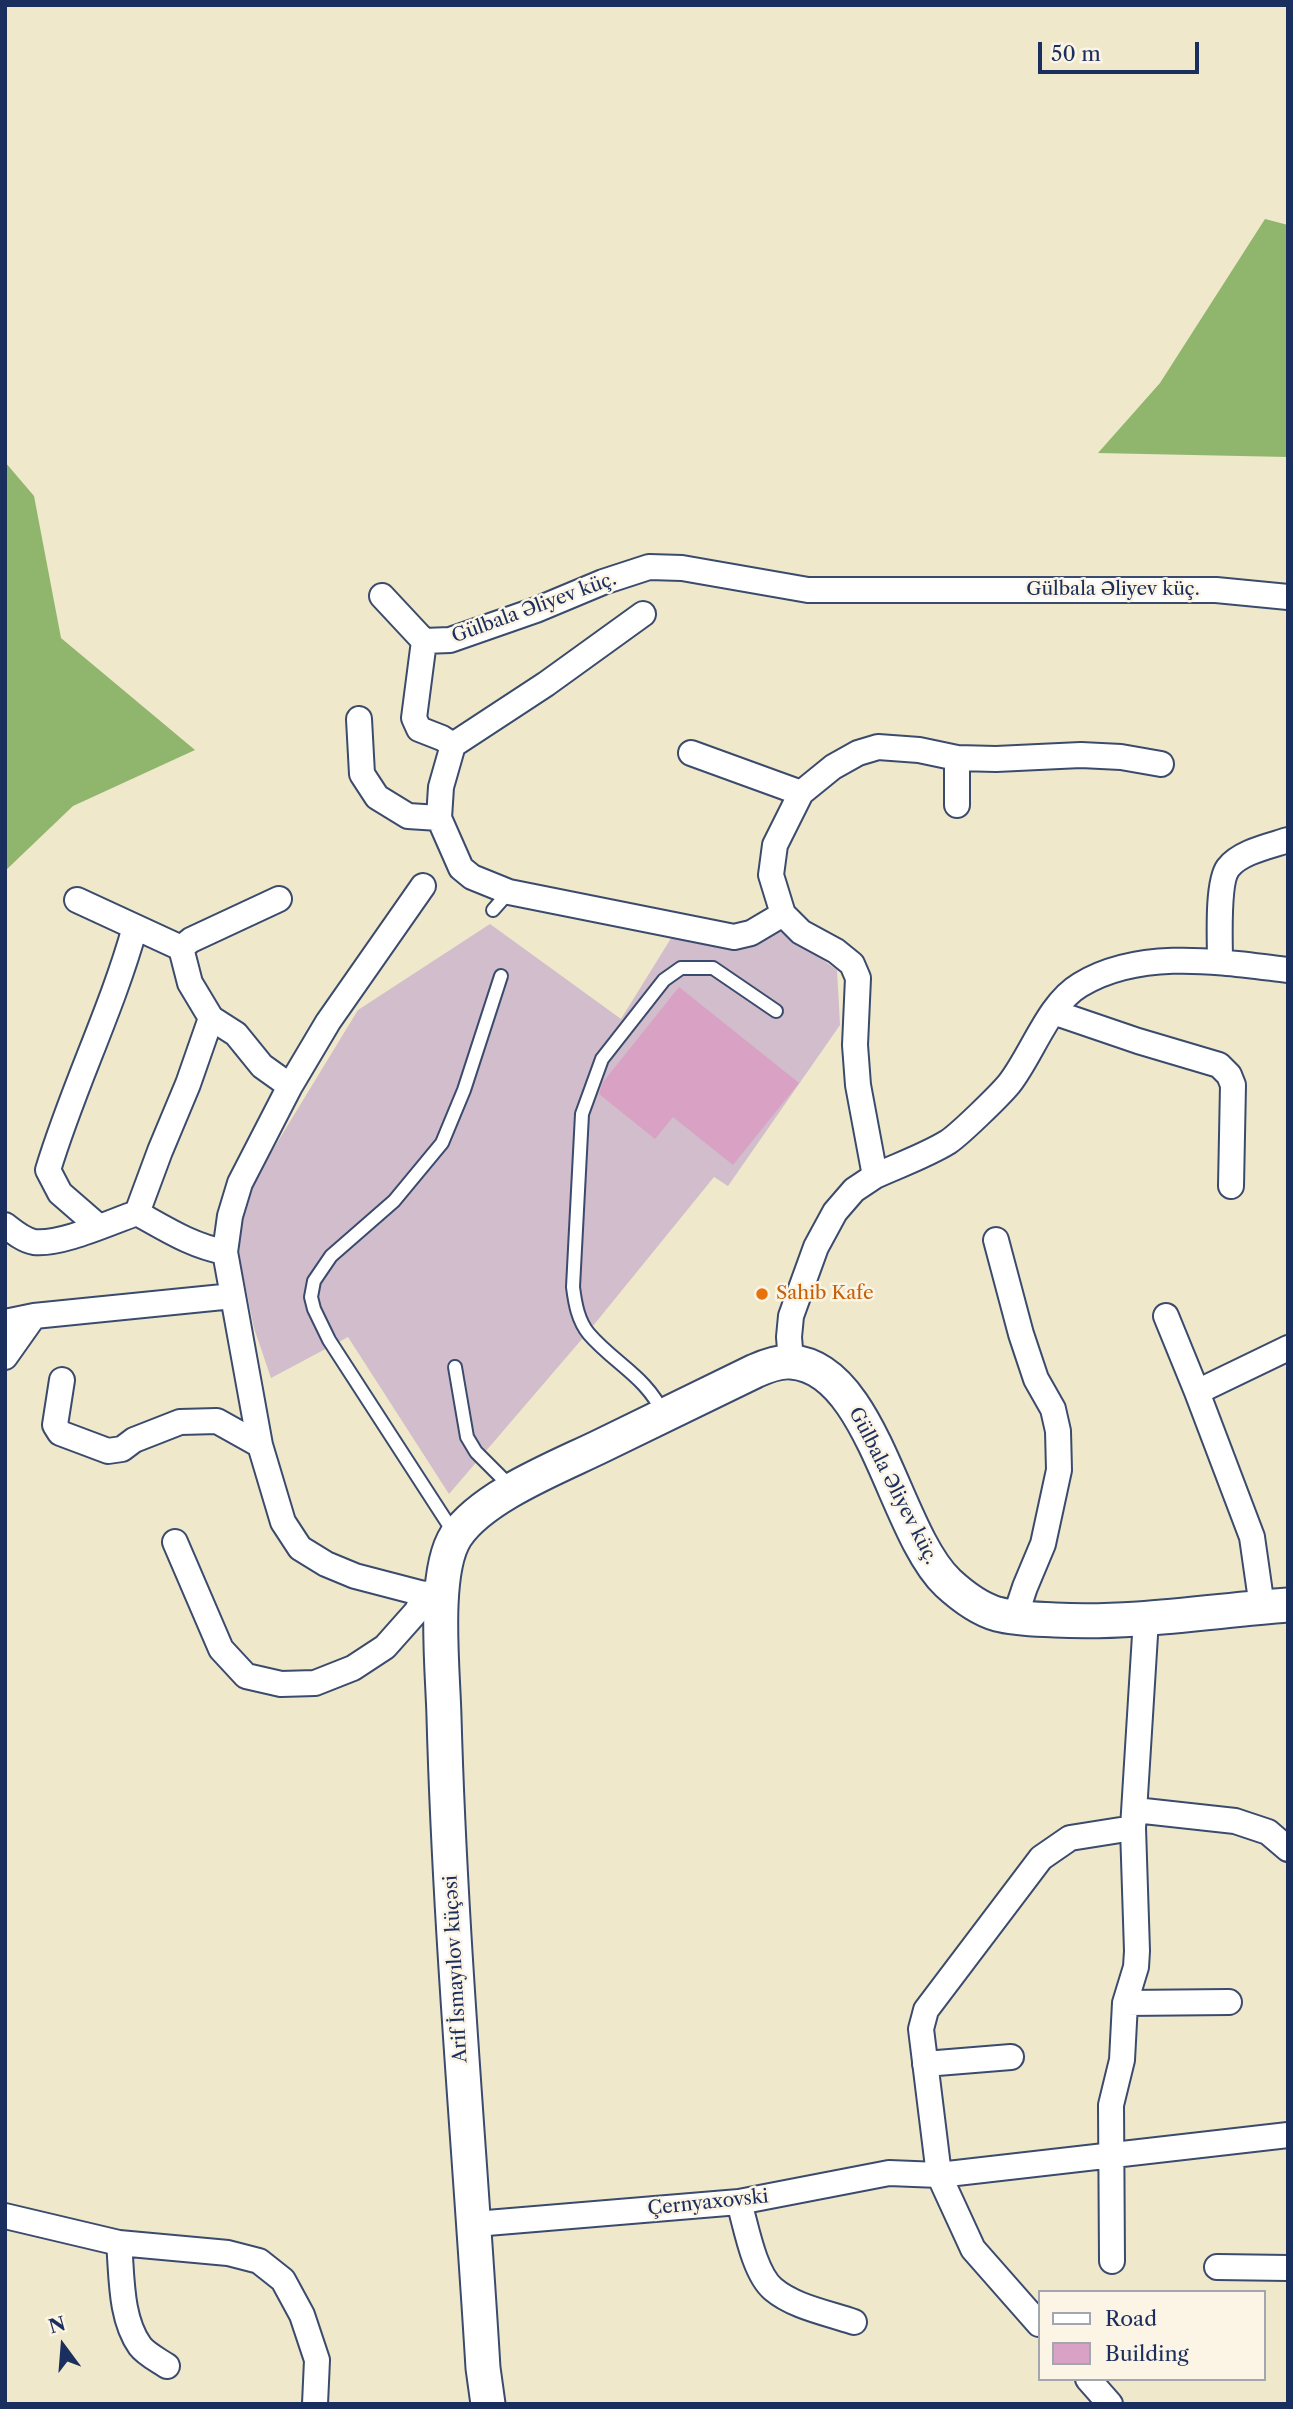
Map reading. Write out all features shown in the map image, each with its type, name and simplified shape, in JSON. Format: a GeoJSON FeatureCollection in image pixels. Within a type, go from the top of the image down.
{"type":"FeatureCollection","features":[{"type":"Feature","properties":{"kind":"street","name":"Gülbala Əliyev küç."},"geometry":{"type":"LineString","coordinates":[[453,744],[419,729],[414,718],[424,641],[450,640],[649,567],[682,568],[808,590],[1216,590],[1288,597]]}},
{"type":"Feature","properties":{"kind":"street"},"geometry":{"type":"LineString","coordinates":[[382,596],[424,641]]}},
{"type":"Feature","properties":{"kind":"street"},"geometry":{"type":"LineString","coordinates":[[643,614],[546,684],[453,744],[441,788],[439,818],[461,868],[501,901],[734,937],[751,933],[783,914]]}},
{"type":"Feature","properties":{"kind":"street"},"geometry":{"type":"LineString","coordinates":[[359,719],[362,775],[377,797],[408,816],[439,818]]}},
{"type":"Feature","properties":{"kind":"street"},"geometry":{"type":"LineString","coordinates":[[875,1176],[858,1085],[855,1045],[858,978],[852,964],[836,951],[801,932],[783,914],[771,875],[775,845],[801,793],[833,766],[858,753],[878,747],[919,750],[957,758],[1081,755],[1121,757],[1161,764]]}},
{"type":"Feature","properties":{"kind":"street"},"geometry":{"type":"LineString","coordinates":[[691,753],[801,793]]}},
{"type":"Feature","properties":{"kind":"street"},"geometry":{"type":"LineString","coordinates":[[957,758],[957,805]]}},
{"type":"Feature","properties":{"kind":"street"},"geometry":{"type":"LineString","coordinates":[[1220,961],[1222,887],[1227,869],[1240,858],[1288,840]]}},
{"type":"Feature","properties":{"kind":"street"},"geometry":{"type":"LineString","coordinates":[[175,1542],[221,1649],[246,1676],[281,1684],[315,1683],[353,1668],[385,1647],[433,1593],[355,1576],[326,1564],[300,1548],[283,1522],[260,1445],[225,1252],[230,1216],[240,1183],[290,1086],[328,1022],[424,886]]}},
{"type":"Feature","properties":{"kind":"street"},"geometry":{"type":"LineString","coordinates":[[181,948],[191,940],[279,898]]}},
{"type":"Feature","properties":{"kind":"street"},"geometry":{"type":"LineString","coordinates":[[77,900],[181,948]]}},
{"type":"Feature","properties":{"kind":"street"},"geometry":{"type":"LineString","coordinates":[[98,1226],[60,1193],[48,1170],[62,1122],[121,974],[135,927]]}},
{"type":"Feature","properties":{"kind":"street"},"geometry":{"type":"LineString","coordinates":[[181,948],[190,983],[211,1018],[236,1034],[262,1066],[290,1086]]}},
{"type":"Feature","properties":{"kind":"street"},"geometry":{"type":"LineString","coordinates":[[456,1536],[475,1515],[513,1489],[755,1371],[772,1364],[791,1362],[791,1316],[816,1247],[835,1212],[854,1190],[875,1176],[950,1141],[1009,1084],[1053,1012],[1077,986],[1109,971],[1158,962],[1220,961],[1288,970]]}},
{"type":"Feature","properties":{"kind":"street"},"geometry":{"type":"LineString","coordinates":[[1053,1012],[1219,1065],[1229,1075],[1233,1085],[1231,1186]]}},
{"type":"Feature","properties":{"kind":"street"},"geometry":{"type":"LineString","coordinates":[[137,1213],[211,1018]]}},
{"type":"Feature","properties":{"kind":"street"},"geometry":{"type":"LineString","coordinates":[[5,1225],[33,1242],[60,1240],[137,1213],[205,1249],[225,1252]]}},
{"type":"Feature","properties":{"kind":"street"},"geometry":{"type":"LineString","coordinates":[[996,1240],[1036,1379],[1052,1409],[1058,1431],[1059,1470],[1043,1544],[1015,1618]]}},
{"type":"Feature","properties":{"kind":"street"},"geometry":{"type":"LineString","coordinates":[[5,1322],[34,1316],[233,1296]]}},
{"type":"Feature","properties":{"kind":"street"},"geometry":{"type":"LineString","coordinates":[[5,1357],[34,1316]]}},
{"type":"Feature","properties":{"kind":"street"},"geometry":{"type":"LineString","coordinates":[[1166,1316],[1252,1537],[1275,1606]]}},
{"type":"Feature","properties":{"kind":"street"},"geometry":{"type":"LineString","coordinates":[[1197,1392],[1288,1348]]}},
{"type":"Feature","properties":{"kind":"street","name":"Gülbala Əliyev küç."},"geometry":{"type":"LineString","coordinates":[[791,1362],[811,1367],[830,1378],[851,1401],[864,1421],[916,1539],[934,1568],[949,1584],[994,1613],[1015,1618],[1101,1622],[1275,1606]]}},
{"type":"Feature","properties":{"kind":"street"},"geometry":{"type":"LineString","coordinates":[[62,1380],[55,1425],[60,1433],[108,1451],[122,1449],[135,1440],[180,1422],[217,1421],[260,1445]]}},
{"type":"Feature","properties":{"kind":"street","name":"Arif İsmayılov küçəsi"},"geometry":{"type":"LineString","coordinates":[[456,1536],[433,1593],[457,2004],[475,2224],[483,2368],[488,2404]]}},
{"type":"Feature","properties":{"kind":"street"},"geometry":{"type":"LineString","coordinates":[[1112,2261],[1111,2105],[1122,2060],[1125,2003],[1136,1967],[1134,1819],[1146,1619]]}},
{"type":"Feature","properties":{"kind":"street"},"geometry":{"type":"LineString","coordinates":[[1038,2323],[973,2249],[939,2175],[921,2029],[926,2010],[1041,1858],[1070,1838],[1134,1819],[1235,1821],[1268,1832],[1288,1849]]}},
{"type":"Feature","properties":{"kind":"street"},"geometry":{"type":"LineString","coordinates":[[1125,2003],[1229,2002]]}},
{"type":"Feature","properties":{"kind":"street"},"geometry":{"type":"LineString","coordinates":[[925,2064],[1011,2057]]}},
{"type":"Feature","properties":{"kind":"street","name":"Çernyaxovski"},"geometry":{"type":"LineString","coordinates":[[475,2224],[739,2202],[889,2172],[939,2175],[1288,2135]]}},
{"type":"Feature","properties":{"kind":"street"},"geometry":{"type":"LineString","coordinates":[[739,2202],[757,2266],[771,2288],[797,2303],[854,2322]]}},
{"type":"Feature","properties":{"kind":"street"},"geometry":{"type":"LineString","coordinates":[[5,2216],[118,2243],[228,2253],[259,2261],[283,2280],[302,2315],[317,2360],[315,2404]]}},
{"type":"Feature","properties":{"kind":"street"},"geometry":{"type":"LineString","coordinates":[[118,2243],[131,2330],[142,2348],[167,2366]]}},
{"type":"Feature","properties":{"kind":"street"},"geometry":{"type":"LineString","coordinates":[[1217,2267],[1288,2268]]}},
{"type":"Feature","properties":{"kind":"street"},"geometry":{"type":"LineString","coordinates":[[1090,2381],[1110,2404]]}},
{"type":"Feature","properties":{"kind":"lane"},"geometry":{"type":"LineString","coordinates":[[664,1416],[657,1400],[645,1384],[588,1332],[575,1307],[573,1287],[582,1114],[601,1059],[664,980],[681,968],[713,968],[776,1011]]}},
{"type":"Feature","properties":{"kind":"lane"},"geometry":{"type":"LineString","coordinates":[[456,1536],[329,1340],[311,1297],[314,1281],[331,1256],[394,1201],[442,1143],[464,1090],[501,976]]}},
{"type":"Feature","properties":{"kind":"lane"},"geometry":{"type":"LineString","coordinates":[[456,1367],[467,1437],[476,1452],[513,1489]]}},
{"type":"Feature","properties":{"kind":"shaded area"},"geometry":{"type":"Polygon","coordinates":[[[490,924],[621,1019],[678,927],[778,928],[837,970],[840,1025],[728,1186],[714,1177],[588,1332],[449,1494],[348,1337],[271,1378],[254,1328],[237,1246],[244,1197],[358,1010],[490,924]]]}},
{"type":"Feature","properties":{"kind":"green space"},"geometry":{"type":"Polygon","coordinates":[[[1265,219],[1288,225],[1288,457],[1098,453],[1160,383],[1265,219]]]}},
{"type":"Feature","properties":{"kind":"green space"},"geometry":{"type":"Polygon","coordinates":[[[5,462],[34,496],[61,638],[195,750],[73,806],[5,871],[5,462]]]}},
{"type":"Feature","properties":{"kind":"building"},"geometry":{"type":"Polygon","coordinates":[[[679,987],[799,1083],[733,1165],[673,1117],[655,1139],[599,1094],[603,1082],[679,987]]]}},
{"type":"Feature","properties":{"kind":"place","name":"Sahib Kafe"},"geometry":{"type":"Point","coordinates":[762,1294]}}]}
